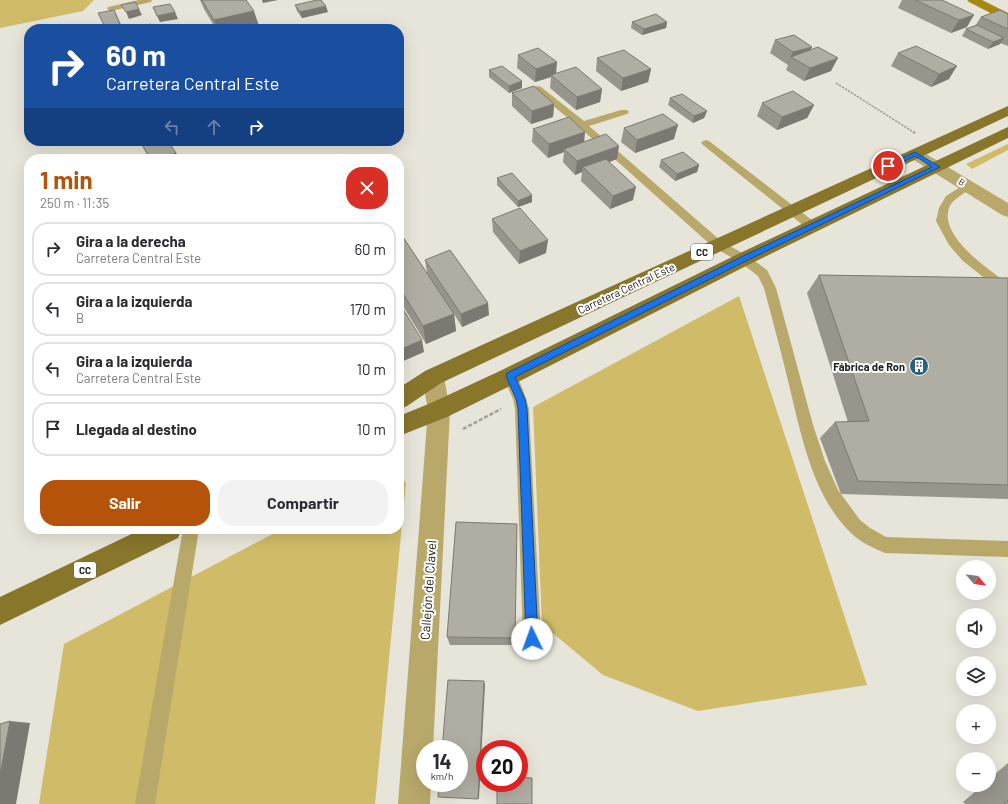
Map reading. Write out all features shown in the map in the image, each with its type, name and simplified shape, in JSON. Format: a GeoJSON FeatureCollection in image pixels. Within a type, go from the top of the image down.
{"type":"FeatureCollection","features":[{"type":"Feature","properties":{"kind":"main road"},"geometry":{"type":"LineString","coordinates":[[973,0],[1008,18]]}},
{"type":"Feature","properties":{"kind":"main road"},"geometry":{"type":"LineString","coordinates":[[997,0],[1008,6]]}},
{"type":"Feature","properties":{"kind":"main road","name":"Carretera Central Este"},"geometry":{"type":"LineString","coordinates":[[404,397],[433,377],[1008,110]]}},
{"type":"Feature","properties":{"kind":"main road","name":"CC"},"geometry":{"type":"LineString","coordinates":[[404,424],[439,410],[510,376],[744,259],[1008,132]]}},
{"type":"Feature","properties":{"kind":"main road","name":"CC"},"geometry":{"type":"LineString","coordinates":[[0,610],[159,534]]}},
{"type":"Feature","properties":{"kind":"street","name":"B"},"geometry":{"type":"LineString","coordinates":[[915,154],[1008,210]]}},
{"type":"Feature","properties":{"kind":"street","name":"Callejón del Clavel"},"geometry":{"type":"LineString","coordinates":[[414,804],[439,410],[433,377]]}},
{"type":"Feature","properties":{"kind":"lane"},"geometry":{"type":"LineString","coordinates":[[111,9],[148,0]]}},
{"type":"Feature","properties":{"kind":"lane"},"geometry":{"type":"LineString","coordinates":[[538,89],[582,125],[717,244],[744,259],[763,273],[767,279],[810,441],[822,475],[842,510],[855,526],[870,538],[885,545],[1008,549]]}},
{"type":"Feature","properties":{"kind":"lane"},"geometry":{"type":"LineString","coordinates":[[582,125],[624,112]]}},
{"type":"Feature","properties":{"kind":"lane"},"geometry":{"type":"LineString","coordinates":[[706,143],[813,227]]}},
{"type":"Feature","properties":{"kind":"lane"},"geometry":{"type":"LineString","coordinates":[[968,185],[950,198],[944,208],[942,221],[953,242],[967,258],[1006,289]]}},
{"type":"Feature","properties":{"kind":"lane"},"geometry":{"type":"LineString","coordinates":[[510,376],[520,399],[522,409],[532,639]]}},
{"type":"Feature","properties":{"kind":"lane"},"geometry":{"type":"LineString","coordinates":[[145,804],[190,534]]}},
{"type":"Feature","properties":{"kind":"path"},"geometry":{"type":"LineString","coordinates":[[836,83],[917,134]]}},
{"type":"Feature","properties":{"kind":"shaded area"},"geometry":{"type":"Polygon","coordinates":[[[0,0],[94,0],[83,11],[0,28],[0,0]]]}},
{"type":"Feature","properties":{"kind":"shaded area"},"geometry":{"type":"Polygon","coordinates":[[[1008,144],[1008,150],[972,169],[966,164],[1008,144]]]}},
{"type":"Feature","properties":{"kind":"shaded area"},"geometry":{"type":"Polygon","coordinates":[[[739,296],[867,685],[698,711],[603,675],[542,624],[533,407],[739,296]]]}},
{"type":"Feature","properties":{"kind":"shaded area"},"geometry":{"type":"Polygon","coordinates":[[[404,480],[406,483],[404,504],[404,480]]]}},
{"type":"Feature","properties":{"kind":"shaded area"},"geometry":{"type":"Polygon","coordinates":[[[273,534],[401,534],[375,804],[39,804],[64,644],[273,534]]]}},
{"type":"Feature","properties":{"kind":"building"},"geometry":{"type":"Polygon","coordinates":[[[202,0],[246,0],[254,11],[214,20],[202,0]]]}},
{"type":"Feature","properties":{"kind":"building"},"geometry":{"type":"Polygon","coordinates":[[[321,0],[326,6],[300,12],[295,5],[321,0]]]}},
{"type":"Feature","properties":{"kind":"building"},"geometry":{"type":"Polygon","coordinates":[[[915,0],[942,0],[974,15],[959,20],[915,0]]]}},
{"type":"Feature","properties":{"kind":"building"},"geometry":{"type":"Polygon","coordinates":[[[135,2],[139,9],[126,12],[121,5],[135,2]]]}},
{"type":"Feature","properties":{"kind":"building"},"geometry":{"type":"Polygon","coordinates":[[[170,4],[175,12],[157,16],[153,7],[170,4]]]}},
{"type":"Feature","properties":{"kind":"building"},"geometry":{"type":"Polygon","coordinates":[[[114,10],[120,24],[104,24],[98,13],[114,10]]]}},
{"type":"Feature","properties":{"kind":"building"},"geometry":{"type":"Polygon","coordinates":[[[1000,10],[1008,14],[1008,29],[981,17],[1000,10]]]}},
{"type":"Feature","properties":{"kind":"building"},"geometry":{"type":"Polygon","coordinates":[[[656,14],[667,22],[644,29],[632,22],[656,14]]]}},
{"type":"Feature","properties":{"kind":"building"},"geometry":{"type":"Polygon","coordinates":[[[977,25],[1004,38],[993,42],[966,29],[977,25]]]}},
{"type":"Feature","properties":{"kind":"building"},"geometry":{"type":"Polygon","coordinates":[[[794,35],[812,47],[793,52],[775,40],[794,35]]]}},
{"type":"Feature","properties":{"kind":"building"},"geometry":{"type":"Polygon","coordinates":[[[916,46],[957,66],[939,74],[898,53],[916,46]]]}},
{"type":"Feature","properties":{"kind":"building"},"geometry":{"type":"Polygon","coordinates":[[[818,47],[838,58],[810,68],[791,57],[818,47]]]}},
{"type":"Feature","properties":{"kind":"building"},"geometry":{"type":"Polygon","coordinates":[[[538,48],[557,62],[536,69],[518,55],[538,48]]]}},
{"type":"Feature","properties":{"kind":"building"},"geometry":{"type":"Polygon","coordinates":[[[624,50],[651,69],[623,78],[597,58],[624,50]]]}},
{"type":"Feature","properties":{"kind":"building"},"geometry":{"type":"Polygon","coordinates":[[[502,66],[522,81],[509,86],[489,70],[502,66]]]}},
{"type":"Feature","properties":{"kind":"building"},"geometry":{"type":"Polygon","coordinates":[[[576,67],[602,89],[577,97],[551,75],[576,67]]]}},
{"type":"Feature","properties":{"kind":"building"},"geometry":{"type":"Polygon","coordinates":[[[534,86],[554,104],[532,111],[512,93],[534,86]]]}},
{"type":"Feature","properties":{"kind":"building"},"geometry":{"type":"Polygon","coordinates":[[[793,91],[814,105],[782,117],[762,103],[793,91]]]}},
{"type":"Feature","properties":{"kind":"building"},"geometry":{"type":"Polygon","coordinates":[[[682,94],[707,111],[694,116],[670,98],[682,94]]]}},
{"type":"Feature","properties":{"kind":"building"},"geometry":{"type":"Polygon","coordinates":[[[663,114],[678,125],[637,140],[624,128],[663,114]]]}},
{"type":"Feature","properties":{"kind":"building"},"geometry":{"type":"Polygon","coordinates":[[[569,117],[585,132],[549,144],[533,129],[569,117]]]}},
{"type":"Feature","properties":{"kind":"building"},"geometry":{"type":"Polygon","coordinates":[[[606,134],[619,146],[577,161],[564,149],[606,134]]]}},
{"type":"Feature","properties":{"kind":"building"},"geometry":{"type":"Polygon","coordinates":[[[143,146],[171,146],[176,153],[173,154],[148,154],[143,146]]]}},
{"type":"Feature","properties":{"kind":"building"},"geometry":{"type":"Polygon","coordinates":[[[683,152],[699,165],[677,174],[661,160],[683,152]]]}},
{"type":"Feature","properties":{"kind":"building"},"geometry":{"type":"Polygon","coordinates":[[[606,159],[636,187],[613,196],[583,167],[606,159]]]}},
{"type":"Feature","properties":{"kind":"building"},"geometry":{"type":"Polygon","coordinates":[[[512,173],[532,195],[518,201],[497,178],[512,173]]]}},
{"type":"Feature","properties":{"kind":"building"},"geometry":{"type":"Polygon","coordinates":[[[520,208],[548,240],[520,251],[492,219],[520,208]]]}},
{"type":"Feature","properties":{"kind":"building"},"geometry":{"type":"Polygon","coordinates":[[[404,239],[454,314],[423,326],[404,295],[404,239]]]}},
{"type":"Feature","properties":{"kind":"building"},"geometry":{"type":"Polygon","coordinates":[[[450,250],[488,303],[461,314],[425,260],[450,250]]]}},
{"type":"Feature","properties":{"kind":"building","name":"Fábrica de Ron"},"geometry":{"type":"Polygon","coordinates":[[[819,275],[1008,278],[1008,485],[858,481],[835,422],[869,421],[819,275]]]}},
{"type":"Feature","properties":{"kind":"building"},"geometry":{"type":"Polygon","coordinates":[[[404,311],[422,340],[404,348],[404,311]]]}},
{"type":"Feature","properties":{"kind":"building"},"geometry":{"type":"Polygon","coordinates":[[[456,522],[517,524],[515,638],[447,637],[456,522]]]}},
{"type":"Feature","properties":{"kind":"building"},"geometry":{"type":"Polygon","coordinates":[[[448,680],[484,681],[481,740],[476,740],[476,792],[478,792],[478,799],[438,797],[438,792],[468,792],[468,740],[443,740],[448,680]]]}},
{"type":"Feature","properties":{"kind":"building"},"geometry":{"type":"Polygon","coordinates":[[[10,721],[0,775],[0,724],[10,721]]]}},
{"type":"Feature","properties":{"kind":"building"},"geometry":{"type":"Polygon","coordinates":[[[528,778],[532,778],[532,804],[497,804],[497,792],[528,792],[528,778]]]}},
{"type":"Feature","properties":{"kind":"place","name":"Fábrica de Ron"},"geometry":{"type":"Point","coordinates":[919,366]}},
{"type":"Feature","properties":{"kind":"route"},"geometry":{"type":"LineString","coordinates":[[532,639],[522,409],[520,399],[510,376],[744,259],[937,167],[915,154],[888,166]]}}]}
